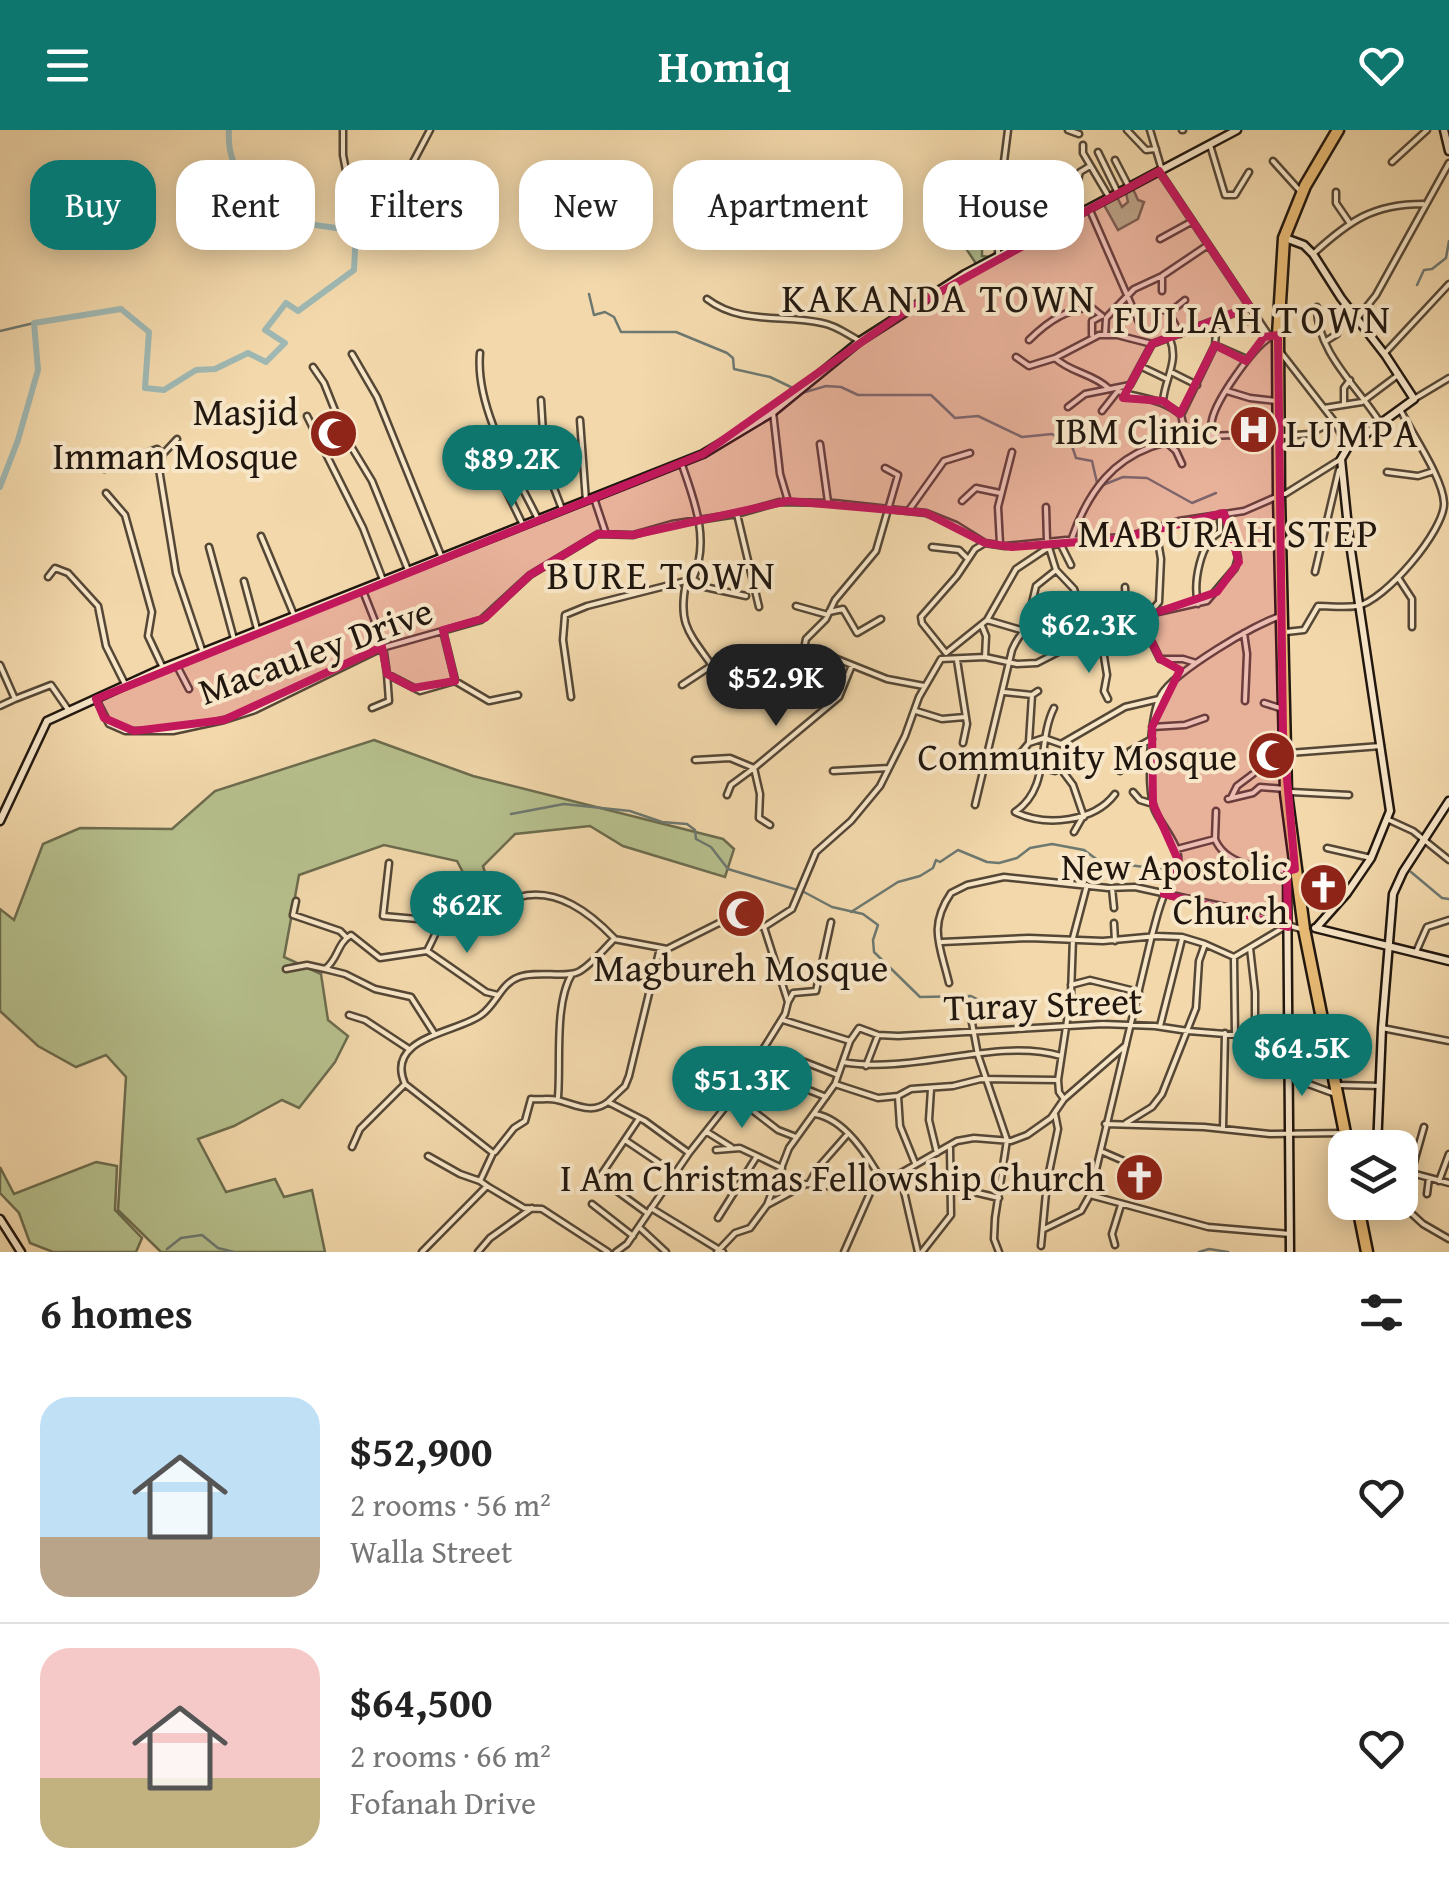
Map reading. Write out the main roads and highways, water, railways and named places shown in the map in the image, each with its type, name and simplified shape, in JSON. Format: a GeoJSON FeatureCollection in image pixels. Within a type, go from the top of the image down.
{"type":"FeatureCollection","features":[{"type":"Feature","properties":{"kind":"highway"},"geometry":{"type":"LineString","coordinates":[[1281,436],[1274,336],[1284,238],[1302,193],[1340,130]]}},
{"type":"Feature","properties":{"kind":"highway"},"geometry":{"type":"LineString","coordinates":[[1310,929],[1291,870],[1289,753],[1282,709],[1283,272],[1288,240],[1308,188],[1340,130]]}},
{"type":"Feature","properties":{"kind":"highway"},"geometry":{"type":"LineString","coordinates":[[1284,616],[1284,767],[1346,1130]]}},
{"type":"Feature","properties":{"kind":"highway"},"geometry":{"type":"LineString","coordinates":[[1338,1089],[1344,1130]]}},
{"type":"Feature","properties":{"kind":"highway"},"geometry":{"type":"LineString","coordinates":[[1363,1220],[1369,1252]]}},
{"type":"Feature","properties":{"kind":"waterway"},"geometry":{"type":"LineString","coordinates":[[0,487],[38,370],[34,323],[121,309],[149,332],[145,388],[164,390],[196,370],[215,369],[248,353],[266,362],[285,343],[265,330],[286,303],[298,311],[354,270],[356,231],[301,222],[267,204],[238,173],[229,145],[229,130]]}},
{"type":"Feature","properties":{"kind":"waterway"},"geometry":{"type":"LineString","coordinates":[[1417,285],[1424,270],[1446,258],[1449,241]]}},
{"type":"Feature","properties":{"kind":"waterway"},"geometry":{"type":"LineString","coordinates":[[589,294],[594,315],[605,312],[614,317],[621,332],[676,332],[727,353],[733,358],[734,369],[770,377],[795,389]]}},
{"type":"Feature","properties":{"kind":"waterway"},"geometry":{"type":"LineString","coordinates":[[0,331],[34,323]]}},
{"type":"Feature","properties":{"kind":"waterway"},"geometry":{"type":"LineString","coordinates":[[802,393],[826,386],[841,387],[858,395],[931,395],[955,418],[978,416],[1022,437],[1052,434],[1072,446],[1076,458],[1092,461],[1098,487],[1123,477],[1147,478],[1192,503],[1216,493]]}},
{"type":"Feature","properties":{"kind":"waterway"},"geometry":{"type":"LineString","coordinates":[[511,814],[564,804],[630,811],[662,822],[687,824],[695,830],[696,839],[711,847],[728,869],[804,892],[832,907],[863,914],[878,925],[874,952],[920,997],[971,996],[981,1001]]}},
{"type":"Feature","properties":{"kind":"waterway"},"geometry":{"type":"LineString","coordinates":[[851,912],[898,882],[920,876],[933,868],[936,860],[940,862],[958,850],[999,863],[1017,858],[1030,848],[1052,844],[1084,850],[1099,861],[1159,869],[1177,866]]}},
{"type":"Feature","properties":{"kind":"waterway"},"geometry":{"type":"LineString","coordinates":[[1411,872],[1442,898],[1449,899]]}},
{"type":"Feature","properties":{"kind":"waterway"},"geometry":{"type":"LineString","coordinates":[[167,1249],[181,1238],[202,1235],[218,1248],[234,1252]]}},
{"type":"Feature","properties":{"kind":"waterway"},"geometry":{"type":"LineString","coordinates":[[1199,1252],[1228,1252]]}},
{"type":"Feature","properties":{"kind":"place","name":"IBM Clinic"},"geometry":{"type":"Point","coordinates":[1253,430]}},
{"type":"Feature","properties":{"kind":"place","name":"Masjid Imman Mosque"},"geometry":{"type":"Point","coordinates":[333,433]}},
{"type":"Feature","properties":{"kind":"place","name":"Community Mosque"},"geometry":{"type":"Point","coordinates":[1272,756]}},
{"type":"Feature","properties":{"kind":"place","name":"New Apostolic Church"},"geometry":{"type":"Point","coordinates":[1323,888]}},
{"type":"Feature","properties":{"kind":"place","name":"Magbureh Mosque"},"geometry":{"type":"Point","coordinates":[741,913]}},
{"type":"Feature","properties":{"kind":"place","name":"I Am Christmas Fellowship Church"},"geometry":{"type":"Point","coordinates":[1140,1177]}},
{"type":"Feature","properties":{"kind":"district","name":"KAKANDA TOWN"},"geometry":{"type":"Point","coordinates":[939,297]}},
{"type":"Feature","properties":{"kind":"district","name":"FULLAH TOWN"},"geometry":{"type":"Point","coordinates":[1253,318]}},
{"type":"Feature","properties":{"kind":"district","name":"LUMPA"},"geometry":{"type":"Point","coordinates":[1353,432]}},
{"type":"Feature","properties":{"kind":"district","name":"MABURAH STEP"},"geometry":{"type":"Point","coordinates":[1229,532]}},
{"type":"Feature","properties":{"kind":"district","name":"BURE TOWN"},"geometry":{"type":"Point","coordinates":[662,574]}}]}
